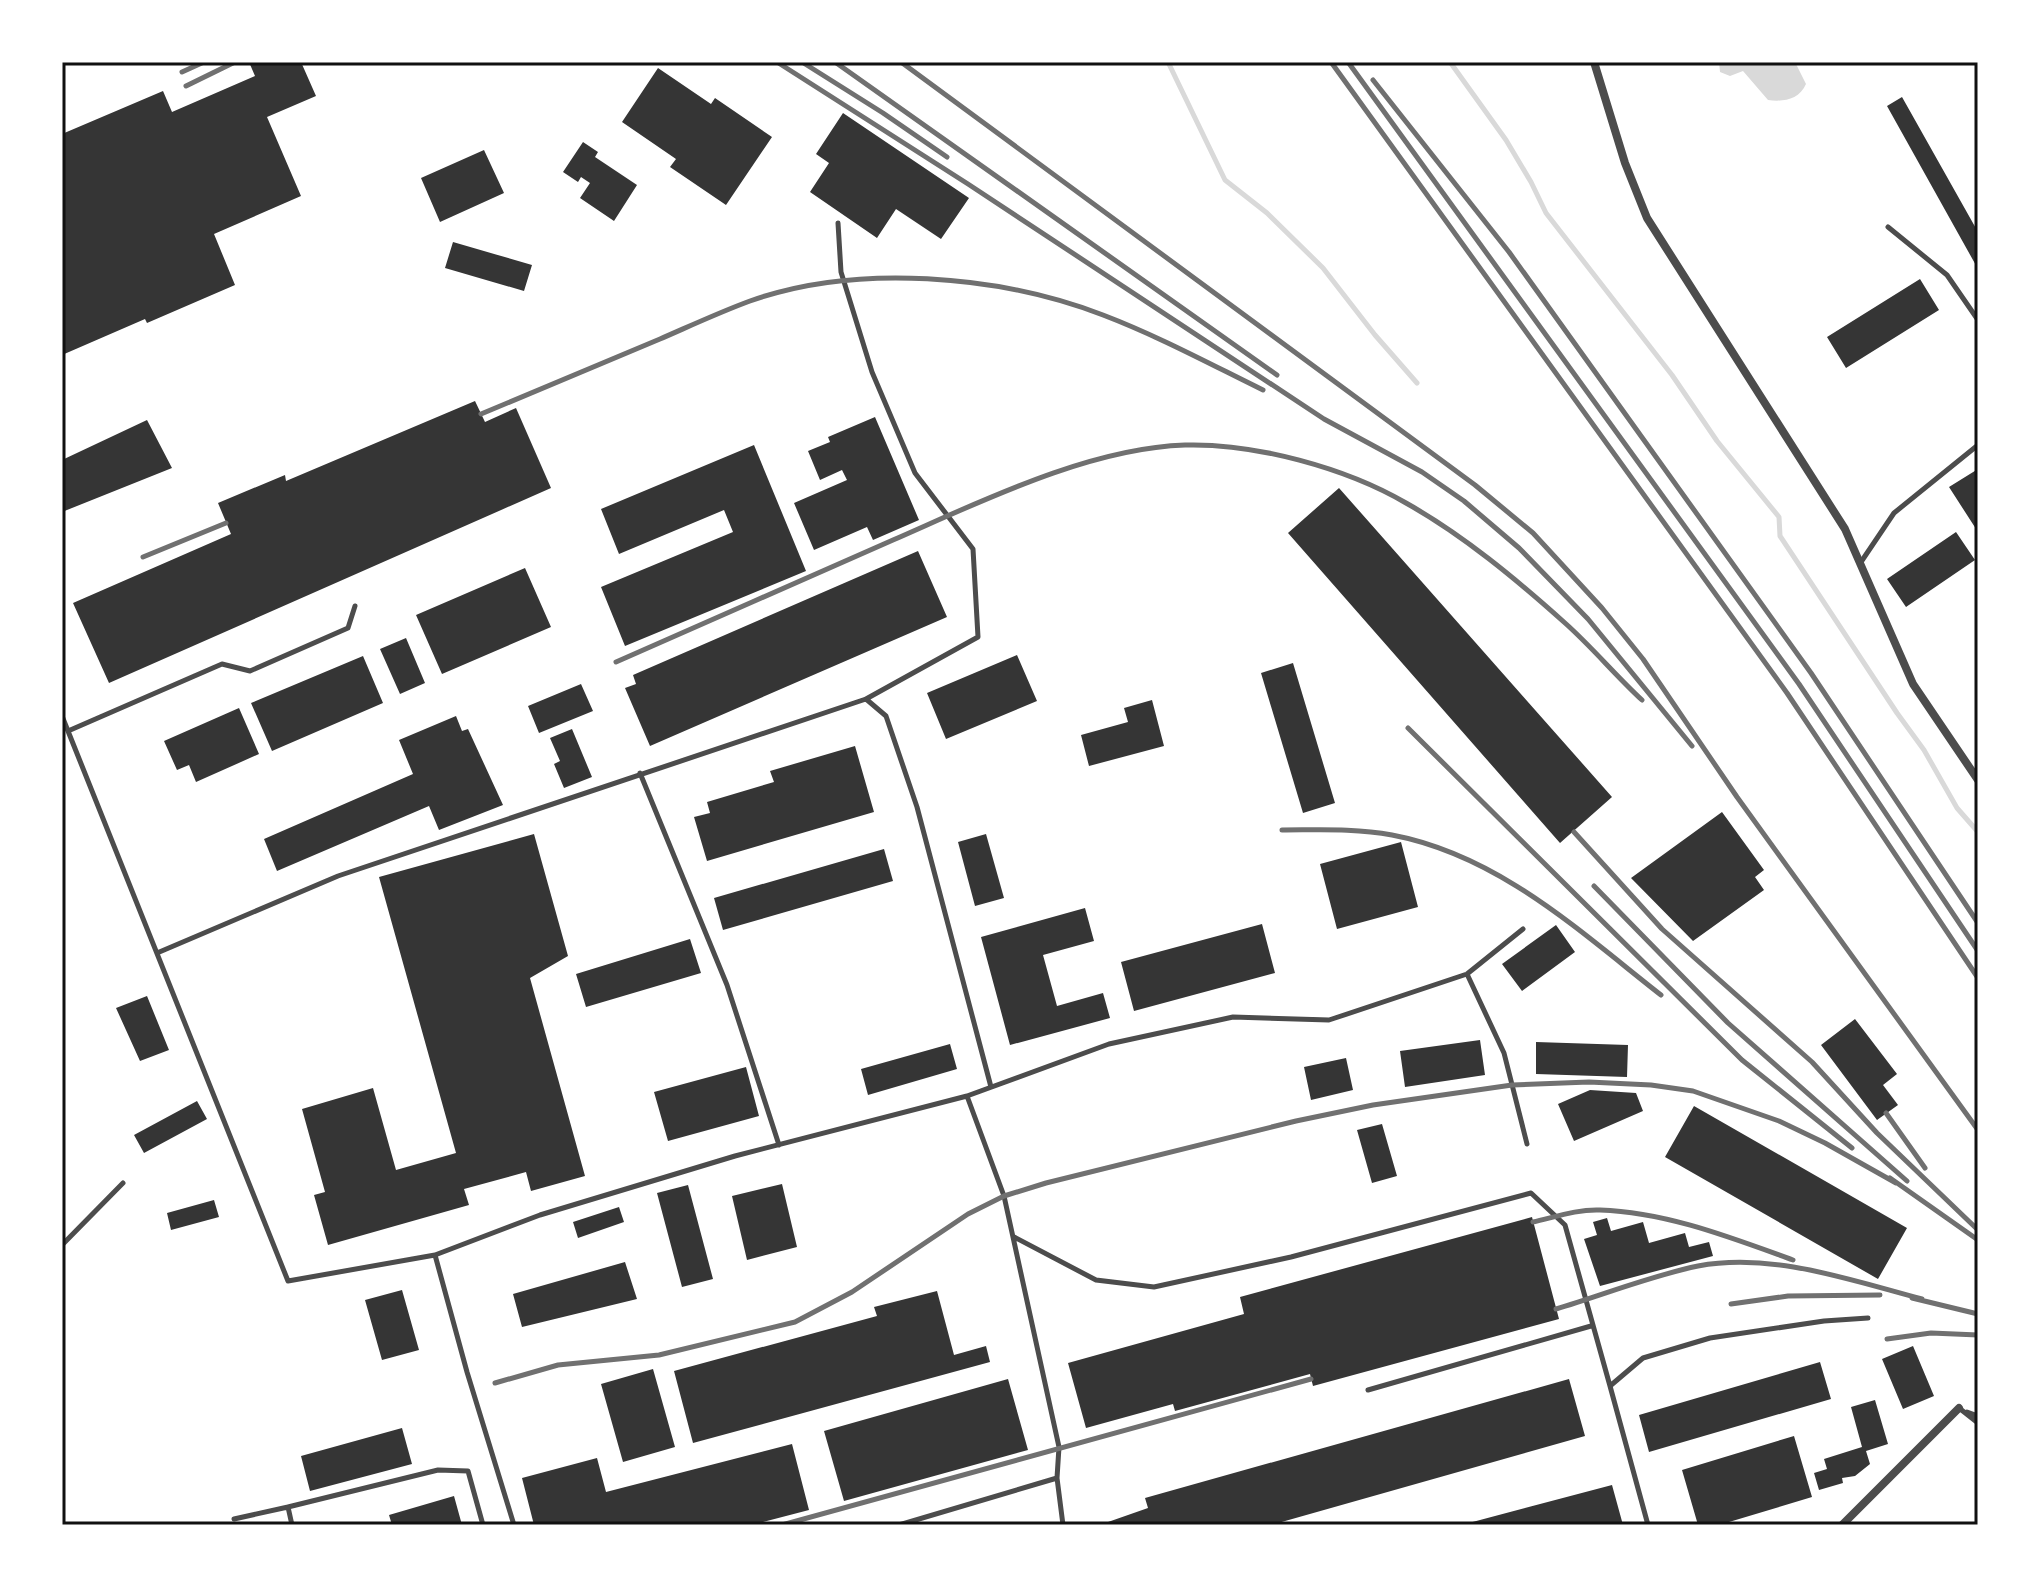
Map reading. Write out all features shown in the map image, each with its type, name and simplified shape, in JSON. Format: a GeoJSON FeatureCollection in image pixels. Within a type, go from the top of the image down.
{"type":"FeatureCollection","features":[{"type":"Feature","properties":{"kind":"street"},"geometry":{"type":"LineString","coordinates":[[1594,62],[1625,163],[1647,218],[1845,529],[1913,684],[1978,780]]}},
{"type":"Feature","properties":{"kind":"street"},"geometry":{"type":"LineString","coordinates":[[1842,1525],[1959,1408]]}},
{"type":"Feature","properties":{"kind":"lane"},"geometry":{"type":"LineString","coordinates":[[157,953],[338,876],[866,699],[978,637],[973,549],[915,473],[872,372],[841,272],[838,223]]}},
{"type":"Feature","properties":{"kind":"lane"},"geometry":{"type":"LineString","coordinates":[[1888,227],[1947,275],[1978,320]]}},
{"type":"Feature","properties":{"kind":"lane"},"geometry":{"type":"LineString","coordinates":[[1861,562],[1894,513],[1978,445]]}},
{"type":"Feature","properties":{"kind":"lane"},"geometry":{"type":"LineString","coordinates":[[68,731],[222,664],[250,671],[348,628],[355,606]]}},
{"type":"Feature","properties":{"kind":"lane"},"geometry":{"type":"LineString","coordinates":[[866,699],[886,716],[917,807],[991,1087]]}},
{"type":"Feature","properties":{"kind":"lane"},"geometry":{"type":"LineString","coordinates":[[62,716],[288,1281],[435,1255],[540,1215],[779,1145],[967,1096],[1109,1044],[1233,1017],[1329,1020],[1467,974],[1523,929]]}},
{"type":"Feature","properties":{"kind":"lane"},"geometry":{"type":"LineString","coordinates":[[640,773],[727,985],[779,1145]]}},
{"type":"Feature","properties":{"kind":"lane"},"geometry":{"type":"LineString","coordinates":[[1467,974],[1504,1053],[1527,1144]]}},
{"type":"Feature","properties":{"kind":"lane"},"geometry":{"type":"LineString","coordinates":[[967,1096],[1004,1196],[1014,1237],[1059,1447],[1057,1478],[1063,1525]]}},
{"type":"Feature","properties":{"kind":"lane"},"geometry":{"type":"LineString","coordinates":[[62,1245],[123,1183]]}},
{"type":"Feature","properties":{"kind":"lane"},"geometry":{"type":"LineString","coordinates":[[1014,1237],[1096,1280],[1154,1287],[1291,1257],[1531,1193],[1565,1225],[1648,1525]]}},
{"type":"Feature","properties":{"kind":"lane"},"geometry":{"type":"LineString","coordinates":[[435,1255],[514,1525]]}},
{"type":"Feature","properties":{"kind":"lane"},"geometry":{"type":"LineString","coordinates":[[1610,1386],[1643,1358],[1710,1338],[1824,1321],[1868,1318]]}},
{"type":"Feature","properties":{"kind":"lane"},"geometry":{"type":"LineString","coordinates":[[1368,1390],[1591,1326]]}},
{"type":"Feature","properties":{"kind":"lane"},"geometry":{"type":"LineString","coordinates":[[1959,1408],[1978,1416]]}},
{"type":"Feature","properties":{"kind":"lane"},"geometry":{"type":"LineString","coordinates":[[1959,1408],[1978,1423]]}},
{"type":"Feature","properties":{"kind":"lane"},"geometry":{"type":"LineString","coordinates":[[234,1519],[438,1470],[468,1471],[483,1525]]}},
{"type":"Feature","properties":{"kind":"lane"},"geometry":{"type":"LineString","coordinates":[[899,1525],[1057,1478]]}},
{"type":"Feature","properties":{"kind":"lane"},"geometry":{"type":"LineString","coordinates":[[288,1507],[292,1525]]}},
{"type":"Feature","properties":{"kind":"shaded area"},"geometry":{"type":"Polygon","coordinates":[[[1719,62],[1795,62],[1806,84],[1799,94],[1790,99],[1768,100],[1743,71],[1730,76],[1720,72],[1719,62]]]}},
{"type":"Feature","properties":{"kind":"building"},"geometry":{"type":"Polygon","coordinates":[[[249,62],[301,62],[316,96],[267,117],[301,196],[214,234],[235,285],[62,355],[62,134],[163,91],[172,112],[255,76],[249,62]]]}},
{"type":"Feature","properties":{"kind":"building"},"geometry":{"type":"Polygon","coordinates":[[[658,68],[711,104],[715,98],[772,137],[726,205],[670,167],[676,159],[622,122],[658,68]]]}},
{"type":"Feature","properties":{"kind":"building"},"geometry":{"type":"Polygon","coordinates":[[[1902,97],[1978,232],[1978,269],[1887,106],[1902,97]]]}},
{"type":"Feature","properties":{"kind":"building"},"geometry":{"type":"Polygon","coordinates":[[[843,113],[969,198],[941,239],[896,209],[877,238],[810,192],[829,163],[816,154],[843,113]]]}},
{"type":"Feature","properties":{"kind":"building"},"geometry":{"type":"Polygon","coordinates":[[[583,142],[598,152],[595,157],[637,185],[614,221],[580,198],[590,183],[581,177],[578,182],[563,172],[583,142]]]}},
{"type":"Feature","properties":{"kind":"building"},"geometry":{"type":"Polygon","coordinates":[[[484,150],[504,193],[440,222],[421,178],[484,150]]]}},
{"type":"Feature","properties":{"kind":"building"},"geometry":{"type":"Polygon","coordinates":[[[453,242],[532,265],[524,291],[445,268],[453,242]]]}},
{"type":"Feature","properties":{"kind":"building"},"geometry":{"type":"Polygon","coordinates":[[[1920,279],[1939,310],[1846,368],[1827,337],[1920,279]]]}},
{"type":"Feature","properties":{"kind":"building"},"geometry":{"type":"Polygon","coordinates":[[[475,401],[485,422],[516,408],[551,488],[109,683],[73,603],[231,534],[218,503],[285,475],[286,481],[475,401]]]}},
{"type":"Feature","properties":{"kind":"building"},"geometry":{"type":"Polygon","coordinates":[[[875,417],[919,520],[873,540],[867,527],[814,550],[794,503],[847,480],[842,470],[820,480],[808,451],[830,442],[828,437],[875,417]]]}},
{"type":"Feature","properties":{"kind":"building"},"geometry":{"type":"Polygon","coordinates":[[[147,420],[172,468],[62,512],[62,460],[147,420]]]}},
{"type":"Feature","properties":{"kind":"building"},"geometry":{"type":"Polygon","coordinates":[[[754,445],[806,571],[625,646],[601,587],[733,532],[724,510],[619,554],[601,509],[754,445]]]}},
{"type":"Feature","properties":{"kind":"building"},"geometry":{"type":"Polygon","coordinates":[[[1978,469],[1978,532],[1949,487],[1978,469]]]}},
{"type":"Feature","properties":{"kind":"building"},"geometry":{"type":"Polygon","coordinates":[[[1339,488],[1612,797],[1560,843],[1288,533],[1339,488]]]}},
{"type":"Feature","properties":{"kind":"building"},"geometry":{"type":"Polygon","coordinates":[[[1956,532],[1975,560],[1906,607],[1887,579],[1956,532]]]}},
{"type":"Feature","properties":{"kind":"building"},"geometry":{"type":"Polygon","coordinates":[[[918,551],[947,617],[650,746],[625,688],[636,684],[633,675],[918,551]]]}},
{"type":"Feature","properties":{"kind":"building"},"geometry":{"type":"Polygon","coordinates":[[[525,568],[551,627],[442,674],[416,615],[525,568]]]}},
{"type":"Feature","properties":{"kind":"building"},"geometry":{"type":"Polygon","coordinates":[[[406,638],[425,683],[400,694],[380,649],[406,638]]]}},
{"type":"Feature","properties":{"kind":"building"},"geometry":{"type":"Polygon","coordinates":[[[1017,655],[1037,701],[946,739],[927,693],[1017,655]]]}},
{"type":"Feature","properties":{"kind":"building"},"geometry":{"type":"Polygon","coordinates":[[[363,656],[383,703],[272,751],[251,703],[363,656]]]}},
{"type":"Feature","properties":{"kind":"building"},"geometry":{"type":"Polygon","coordinates":[[[1293,663],[1335,803],[1303,813],[1261,673],[1293,663]]]}},
{"type":"Feature","properties":{"kind":"building"},"geometry":{"type":"Polygon","coordinates":[[[581,684],[593,711],[539,733],[528,706],[581,684]]]}},
{"type":"Feature","properties":{"kind":"building"},"geometry":{"type":"Polygon","coordinates":[[[1152,700],[1164,746],[1089,766],[1081,735],[1128,722],[1124,708],[1152,700]]]}},
{"type":"Feature","properties":{"kind":"building"},"geometry":{"type":"Polygon","coordinates":[[[239,708],[259,754],[196,782],[189,765],[177,770],[164,741],[239,708]]]}},
{"type":"Feature","properties":{"kind":"building"},"geometry":{"type":"Polygon","coordinates":[[[456,716],[462,731],[468,729],[503,805],[439,830],[429,806],[277,871],[264,839],[413,774],[399,740],[456,716]]]}},
{"type":"Feature","properties":{"kind":"building"},"geometry":{"type":"Polygon","coordinates":[[[572,729],[592,777],[564,788],[554,764],[560,761],[550,738],[572,729]]]}},
{"type":"Feature","properties":{"kind":"building"},"geometry":{"type":"Polygon","coordinates":[[[855,746],[874,812],[707,861],[694,817],[710,813],[707,802],[774,782],[770,771],[855,746]]]}},
{"type":"Feature","properties":{"kind":"building"},"geometry":{"type":"Polygon","coordinates":[[[1722,812],[1764,870],[1755,877],[1764,890],[1693,941],[1631,878],[1722,812]]]}},
{"type":"Feature","properties":{"kind":"building"},"geometry":{"type":"Polygon","coordinates":[[[534,834],[568,956],[530,978],[585,1176],[531,1191],[526,1172],[464,1189],[469,1205],[328,1245],[314,1195],[325,1192],[302,1109],[373,1088],[396,1170],[456,1153],[379,877],[534,834]]]}},
{"type":"Feature","properties":{"kind":"building"},"geometry":{"type":"Polygon","coordinates":[[[986,834],[1004,898],[975,906],[958,842],[986,834]]]}},
{"type":"Feature","properties":{"kind":"building"},"geometry":{"type":"Polygon","coordinates":[[[1401,842],[1418,907],[1337,929],[1320,864],[1401,842]]]}},
{"type":"Feature","properties":{"kind":"building"},"geometry":{"type":"Polygon","coordinates":[[[884,849],[893,881],[723,930],[714,898],[884,849]]]}},
{"type":"Feature","properties":{"kind":"building"},"geometry":{"type":"Polygon","coordinates":[[[1085,908],[1094,941],[1043,955],[1057,1006],[1103,993],[1110,1018],[1010,1045],[981,937],[1085,908]]]}},
{"type":"Feature","properties":{"kind":"building"},"geometry":{"type":"Polygon","coordinates":[[[1262,924],[1275,973],[1134,1011],[1121,962],[1262,924]]]}},
{"type":"Feature","properties":{"kind":"building"},"geometry":{"type":"Polygon","coordinates":[[[1556,925],[1575,952],[1522,991],[1502,964],[1556,925]]]}},
{"type":"Feature","properties":{"kind":"building"},"geometry":{"type":"Polygon","coordinates":[[[690,939],[701,973],[586,1007],[576,974],[690,939]]]}},
{"type":"Feature","properties":{"kind":"building"},"geometry":{"type":"Polygon","coordinates":[[[147,996],[169,1050],[140,1061],[116,1008],[147,996]]]}},
{"type":"Feature","properties":{"kind":"building"},"geometry":{"type":"Polygon","coordinates":[[[1855,1019],[1897,1074],[1883,1085],[1898,1105],[1877,1120],[1821,1045],[1855,1019]]]}},
{"type":"Feature","properties":{"kind":"building"},"geometry":{"type":"Polygon","coordinates":[[[1480,1040],[1485,1075],[1405,1087],[1400,1051],[1480,1040]]]}},
{"type":"Feature","properties":{"kind":"building"},"geometry":{"type":"Polygon","coordinates":[[[1536,1042],[1628,1045],[1627,1077],[1536,1074],[1536,1042]]]}},
{"type":"Feature","properties":{"kind":"building"},"geometry":{"type":"Polygon","coordinates":[[[950,1044],[957,1069],[868,1095],[861,1069],[950,1044]]]}},
{"type":"Feature","properties":{"kind":"building"},"geometry":{"type":"Polygon","coordinates":[[[1346,1058],[1353,1090],[1311,1100],[1304,1067],[1346,1058]]]}},
{"type":"Feature","properties":{"kind":"building"},"geometry":{"type":"Polygon","coordinates":[[[746,1067],[759,1116],[668,1141],[654,1092],[746,1067]]]}},
{"type":"Feature","properties":{"kind":"building"},"geometry":{"type":"Polygon","coordinates":[[[1590,1090],[1636,1093],[1643,1111],[1574,1141],[1558,1104],[1590,1090]]]}},
{"type":"Feature","properties":{"kind":"building"},"geometry":{"type":"Polygon","coordinates":[[[197,1101],[207,1119],[144,1153],[134,1135],[197,1101]]]}},
{"type":"Feature","properties":{"kind":"building"},"geometry":{"type":"Polygon","coordinates":[[[1694,1106],[1907,1228],[1878,1279],[1665,1157],[1694,1106]]]}},
{"type":"Feature","properties":{"kind":"building"},"geometry":{"type":"Polygon","coordinates":[[[1382,1124],[1397,1176],[1372,1183],[1357,1130],[1382,1124]]]}},
{"type":"Feature","properties":{"kind":"building"},"geometry":{"type":"Polygon","coordinates":[[[782,1184],[797,1247],[747,1260],[732,1196],[782,1184]]]}},
{"type":"Feature","properties":{"kind":"building"},"geometry":{"type":"Polygon","coordinates":[[[688,1185],[713,1279],[682,1287],[657,1193],[688,1185]]]}},
{"type":"Feature","properties":{"kind":"building"},"geometry":{"type":"Polygon","coordinates":[[[214,1200],[219,1217],[171,1230],[167,1213],[214,1200]]]}},
{"type":"Feature","properties":{"kind":"building"},"geometry":{"type":"Polygon","coordinates":[[[619,1207],[624,1222],[578,1238],[573,1222],[619,1207]]]}},
{"type":"Feature","properties":{"kind":"building"},"geometry":{"type":"Polygon","coordinates":[[[1532,1217],[1559,1319],[1313,1386],[1310,1374],[1175,1411],[1173,1404],[1086,1428],[1068,1363],[1244,1314],[1240,1297],[1532,1217]]]}},
{"type":"Feature","properties":{"kind":"building"},"geometry":{"type":"Polygon","coordinates":[[[1607,1218],[1611,1231],[1643,1222],[1649,1243],[1685,1233],[1689,1247],[1709,1242],[1713,1256],[1600,1286],[1584,1239],[1597,1235],[1593,1222],[1607,1218]]]}},
{"type":"Feature","properties":{"kind":"building"},"geometry":{"type":"Polygon","coordinates":[[[625,1262],[637,1299],[522,1327],[513,1294],[625,1262]]]}},
{"type":"Feature","properties":{"kind":"building"},"geometry":{"type":"Polygon","coordinates":[[[402,1290],[419,1350],[382,1360],[365,1300],[402,1290]]]}},
{"type":"Feature","properties":{"kind":"building"},"geometry":{"type":"Polygon","coordinates":[[[937,1291],[954,1355],[986,1346],[990,1362],[693,1443],[674,1371],[877,1316],[874,1307],[937,1291]]]}},
{"type":"Feature","properties":{"kind":"building"},"geometry":{"type":"Polygon","coordinates":[[[1913,1346],[1934,1396],[1903,1409],[1882,1359],[1913,1346]]]}},
{"type":"Feature","properties":{"kind":"building"},"geometry":{"type":"Polygon","coordinates":[[[1820,1362],[1831,1399],[1649,1452],[1639,1415],[1820,1362]]]}},
{"type":"Feature","properties":{"kind":"building"},"geometry":{"type":"Polygon","coordinates":[[[653,1369],[675,1447],[623,1462],[601,1384],[653,1369]]]}},
{"type":"Feature","properties":{"kind":"building"},"geometry":{"type":"Polygon","coordinates":[[[1008,1379],[1028,1450],[844,1501],[824,1431],[1008,1379]]]}},
{"type":"Feature","properties":{"kind":"building"},"geometry":{"type":"Polygon","coordinates":[[[1569,1379],[1585,1436],[1271,1525],[1109,1525],[1108,1522],[1148,1508],[1145,1498],[1569,1379]]]}},
{"type":"Feature","properties":{"kind":"building"},"geometry":{"type":"Polygon","coordinates":[[[1875,1400],[1888,1444],[1866,1451],[1870,1464],[1855,1476],[1842,1478],[1843,1483],[1819,1490],[1814,1473],[1827,1469],[1824,1459],[1862,1447],[1851,1407],[1875,1400]]]}},
{"type":"Feature","properties":{"kind":"building"},"geometry":{"type":"Polygon","coordinates":[[[402,1428],[412,1464],[310,1491],[301,1456],[402,1428]]]}},
{"type":"Feature","properties":{"kind":"building"},"geometry":{"type":"Polygon","coordinates":[[[1794,1436],[1812,1497],[1719,1525],[1698,1525],[1682,1470],[1794,1436]]]}},
{"type":"Feature","properties":{"kind":"building"},"geometry":{"type":"Polygon","coordinates":[[[792,1444],[809,1510],[751,1525],[534,1525],[522,1478],[597,1458],[606,1492],[792,1444]]]}},
{"type":"Feature","properties":{"kind":"building"},"geometry":{"type":"Polygon","coordinates":[[[1612,1485],[1623,1525],[1465,1525],[1465,1524],[1612,1485]]]}},
{"type":"Feature","properties":{"kind":"building"},"geometry":{"type":"Polygon","coordinates":[[[454,1496],[462,1525],[392,1525],[389,1515],[454,1496]]]}},
{"type":"Feature","properties":{"kind":"waterway"},"geometry":{"type":"LineString","coordinates":[[1168,62],[1225,180],[1267,213],[1323,268],[1417,383]]}},
{"type":"Feature","properties":{"kind":"waterway"},"geometry":{"type":"LineString","coordinates":[[1450,62],[1506,140],[1546,213],[1672,375],[1717,441],[1779,517],[1780,536],[1924,750],[1957,808],[1978,832]]}},
{"type":"Feature","properties":{"kind":"railway"},"geometry":{"type":"LineString","coordinates":[[182,72],[204,62]]}},
{"type":"Feature","properties":{"kind":"railway"},"geometry":{"type":"LineString","coordinates":[[186,86],[235,62]]}},
{"type":"Feature","properties":{"kind":"railway"},"geometry":{"type":"LineString","coordinates":[[777,62],[1324,419],[1422,472],[1464,501],[1519,548],[1588,619],[1692,746]]}},
{"type":"Feature","properties":{"kind":"railway"},"geometry":{"type":"LineString","coordinates":[[802,62],[947,157]]}},
{"type":"Feature","properties":{"kind":"railway"},"geometry":{"type":"LineString","coordinates":[[835,62],[1277,375]]}},
{"type":"Feature","properties":{"kind":"railway"},"geometry":{"type":"LineString","coordinates":[[901,62],[1475,485],[1533,533],[1602,608],[1643,659],[1737,797],[1978,1130]]}},
{"type":"Feature","properties":{"kind":"railway"},"geometry":{"type":"LineString","coordinates":[[1331,62],[1787,693],[1978,978]]}},
{"type":"Feature","properties":{"kind":"railway"},"geometry":{"type":"LineString","coordinates":[[1348,62],[1799,684],[1978,951]]}},
{"type":"Feature","properties":{"kind":"railway"},"geometry":{"type":"LineString","coordinates":[[1373,80],[1509,252],[1811,673],[1978,923]]}},
{"type":"Feature","properties":{"kind":"railway"},"geometry":{"type":"LineString","coordinates":[[481,414],[750,301],[791,289],[881,278],[974,283],[1062,301],[1144,332],[1263,390]]}},
{"type":"Feature","properties":{"kind":"railway"},"geometry":{"type":"LineString","coordinates":[[616,662],[1036,479],[1073,466],[1148,448],[1212,445],[1299,460],[1356,479],[1406,503],[1468,543],[1528,590],[1575,632],[1642,700]]}},
{"type":"Feature","properties":{"kind":"railway"},"geometry":{"type":"LineString","coordinates":[[143,557],[226,523]]}},
{"type":"Feature","properties":{"kind":"railway"},"geometry":{"type":"LineString","coordinates":[[1408,728],[1742,1060],[1852,1148]]}},
{"type":"Feature","properties":{"kind":"railway"},"geometry":{"type":"LineString","coordinates":[[1282,830],[1337,830],[1392,835],[1467,859],[1535,898],[1661,995]]}},
{"type":"Feature","properties":{"kind":"railway"},"geometry":{"type":"LineString","coordinates":[[1574,832],[1662,929],[1812,1062],[1877,1133],[1978,1230]]}},
{"type":"Feature","properties":{"kind":"railway"},"geometry":{"type":"LineString","coordinates":[[1594,886],[1728,1023],[1907,1181]]}},
{"type":"Feature","properties":{"kind":"railway"},"geometry":{"type":"LineString","coordinates":[[495,1383],[558,1365],[659,1355],[795,1322],[852,1292],[968,1214],[1004,1196],[1046,1183],[1296,1121],[1373,1105],[1512,1085],[1589,1082],[1693,1091],[1779,1121],[1896,1183]]}},
{"type":"Feature","properties":{"kind":"railway"},"geometry":{"type":"LineString","coordinates":[[1886,1113],[1925,1168]]}},
{"type":"Feature","properties":{"kind":"railway"},"geometry":{"type":"LineString","coordinates":[[1890,1178],[1978,1240]]}},
{"type":"Feature","properties":{"kind":"railway"},"geometry":{"type":"LineString","coordinates":[[1533,1222],[1583,1211],[1625,1212],[1674,1221],[1793,1260]]}},
{"type":"Feature","properties":{"kind":"railway"},"geometry":{"type":"LineString","coordinates":[[1556,1309],[1662,1275],[1726,1263],[1782,1265],[1811,1270],[1922,1299]]}},
{"type":"Feature","properties":{"kind":"railway"},"geometry":{"type":"LineString","coordinates":[[1731,1304],[1788,1296],[1880,1295]]}},
{"type":"Feature","properties":{"kind":"railway"},"geometry":{"type":"LineString","coordinates":[[1912,1298],[1978,1314]]}},
{"type":"Feature","properties":{"kind":"railway"},"geometry":{"type":"LineString","coordinates":[[1887,1339],[1931,1333],[1978,1335]]}},
{"type":"Feature","properties":{"kind":"railway"},"geometry":{"type":"LineString","coordinates":[[782,1525],[1311,1379]]}}]}
